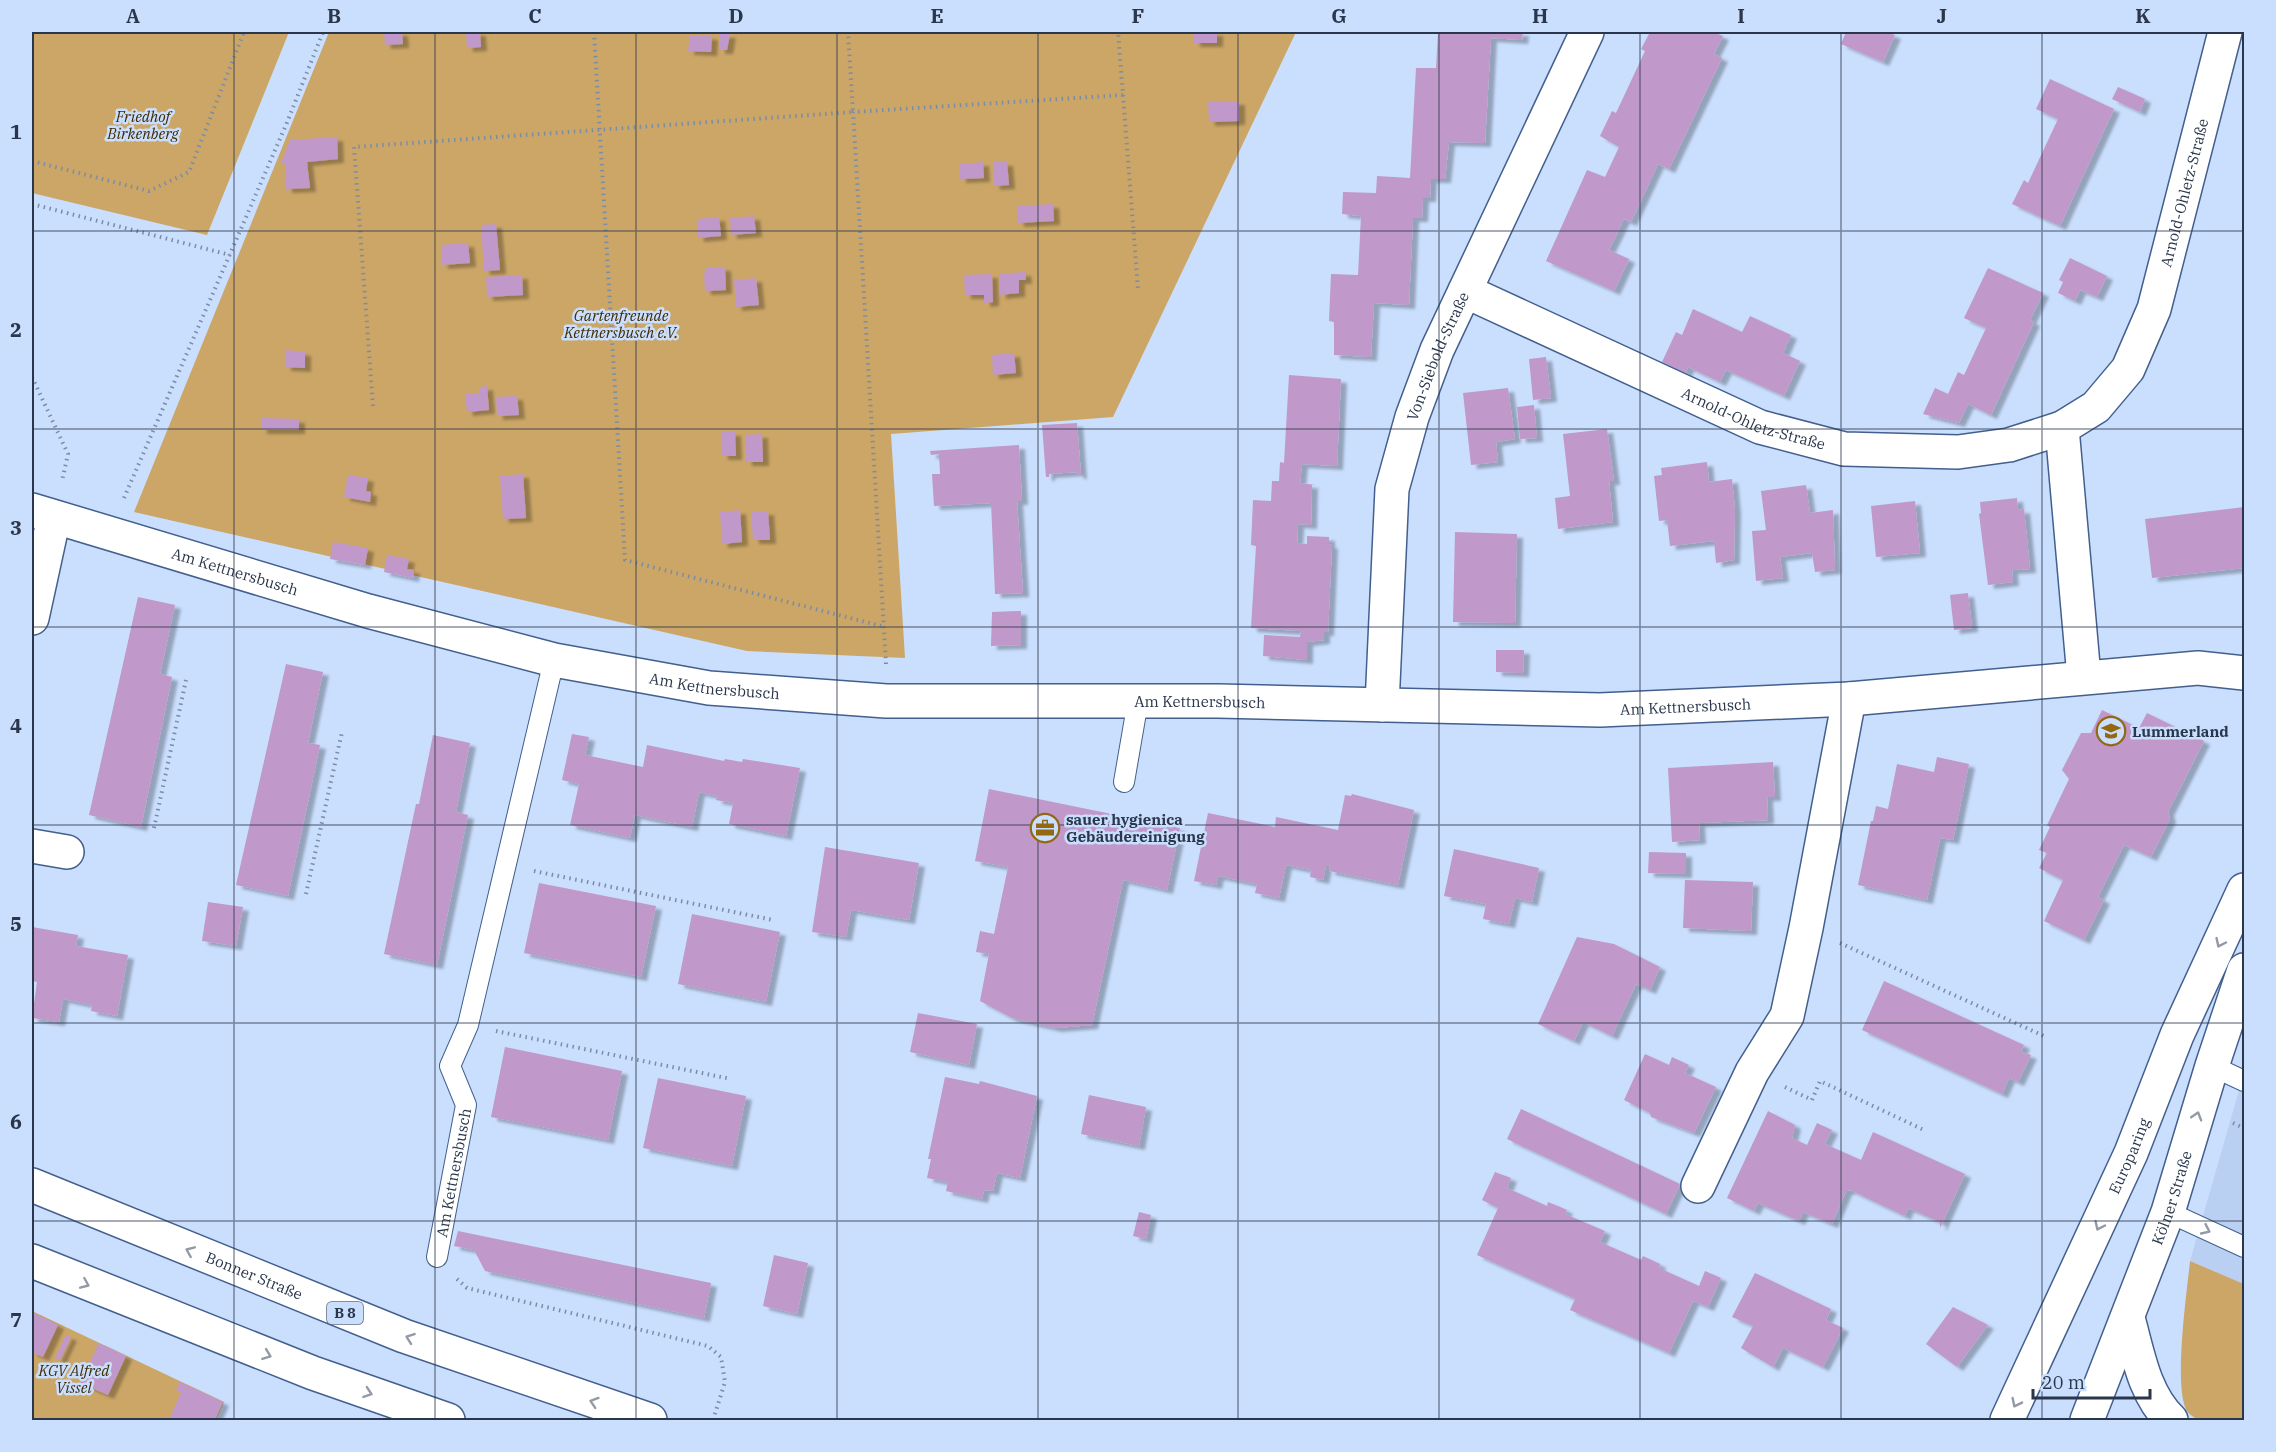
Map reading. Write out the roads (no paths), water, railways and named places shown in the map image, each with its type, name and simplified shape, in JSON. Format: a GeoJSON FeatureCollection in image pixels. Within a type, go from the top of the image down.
{"type":"FeatureCollection","features":[{"type":"Feature","properties":{"kind":"main road","name":"Von-Siebold-Straße"},"geometry":{"type":"LineString","coordinates":[[1382,705],[1392,489],[1412,417],[1437,350],[1587,32]]}},
{"type":"Feature","properties":{"kind":"main road","name":"Arnold-Ohletz-Straße"},"geometry":{"type":"LineString","coordinates":[[1465,291],[1760,427],[1844,449],[1958,452],[2010,445],[2062,428],[2096,407],[2128,369],[2154,309],[2225,32]]}},
{"type":"Feature","properties":{"kind":"main road"},"geometry":{"type":"LineString","coordinates":[[2062,428],[2084,677]]}},
{"type":"Feature","properties":{"kind":"main road"},"geometry":{"type":"LineString","coordinates":[[32,618],[43,514]]}},
{"type":"Feature","properties":{"kind":"main road","name":"Am Kettnersbusch"},"geometry":{"type":"LineString","coordinates":[[43,514],[368,611],[554,660],[709,688],[886,701],[1138,701],[1600,710],[1849,699],[2198,668],[2244,673]]}},
{"type":"Feature","properties":{"kind":"main road"},"geometry":{"type":"LineString","coordinates":[[1698,1186],[1752,1072],[1787,1016],[1849,699]]}},
{"type":"Feature","properties":{"kind":"main road"},"geometry":{"type":"LineString","coordinates":[[32,846],[67,852]]}},
{"type":"Feature","properties":{"kind":"main road","name":"Europaring"},"geometry":{"type":"LineString","coordinates":[[2007,1420],[2127,1163],[2178,1035],[2244,890]]}},
{"type":"Feature","properties":{"kind":"main road","name":"Kölner Straße"},"geometry":{"type":"LineString","coordinates":[[2087,1420],[2168,1212],[2244,970]]}},
{"type":"Feature","properties":{"kind":"main road","name":"Bonner Straße"},"geometry":{"type":"LineString","coordinates":[[32,1185],[404,1336],[650,1420]]}},
{"type":"Feature","properties":{"kind":"main road"},"geometry":{"type":"LineString","coordinates":[[32,1261],[313,1373],[448,1420]]}},
{"type":"Feature","properties":{"kind":"main road"},"geometry":{"type":"LineString","coordinates":[[2128,1318],[2139,1362],[2156,1406],[2171,1420]]}},
{"type":"Feature","properties":{"kind":"lane","name":"Am Kettnersbusch"},"geometry":{"type":"LineString","coordinates":[[437,1257],[466,1105],[450,1066],[468,1025],[554,660]]}},
{"type":"Feature","properties":{"kind":"lane"},"geometry":{"type":"LineString","coordinates":[[1124,782],[1138,701]]}},
{"type":"Feature","properties":{"kind":"lane"},"geometry":{"type":"LineString","coordinates":[[2212,1066],[2244,1081]]}},
{"type":"Feature","properties":{"kind":"lane"},"geometry":{"type":"LineString","coordinates":[[2168,1212],[2244,1247]]}},
{"type":"Feature","properties":{"kind":"place","name":"Lummerland"},"geometry":{"type":"Point","coordinates":[2111,731]}},
{"type":"Feature","properties":{"kind":"place","name":"sauer hygienica Gebäudereinigung"},"geometry":{"type":"Point","coordinates":[1045,828]}},
{"type":"Feature","properties":{"kind":"park label","name":"Friedhof Birkenberg"},"geometry":{"type":"Point","coordinates":[143,124]}},
{"type":"Feature","properties":{"kind":"park label","name":"Gartenfreunde Kettnersbusch e.V."},"geometry":{"type":"Point","coordinates":[621,324]}},
{"type":"Feature","properties":{"kind":"park label","name":"KGV Alfred Vissel"},"geometry":{"type":"Point","coordinates":[74,1378]}}]}
